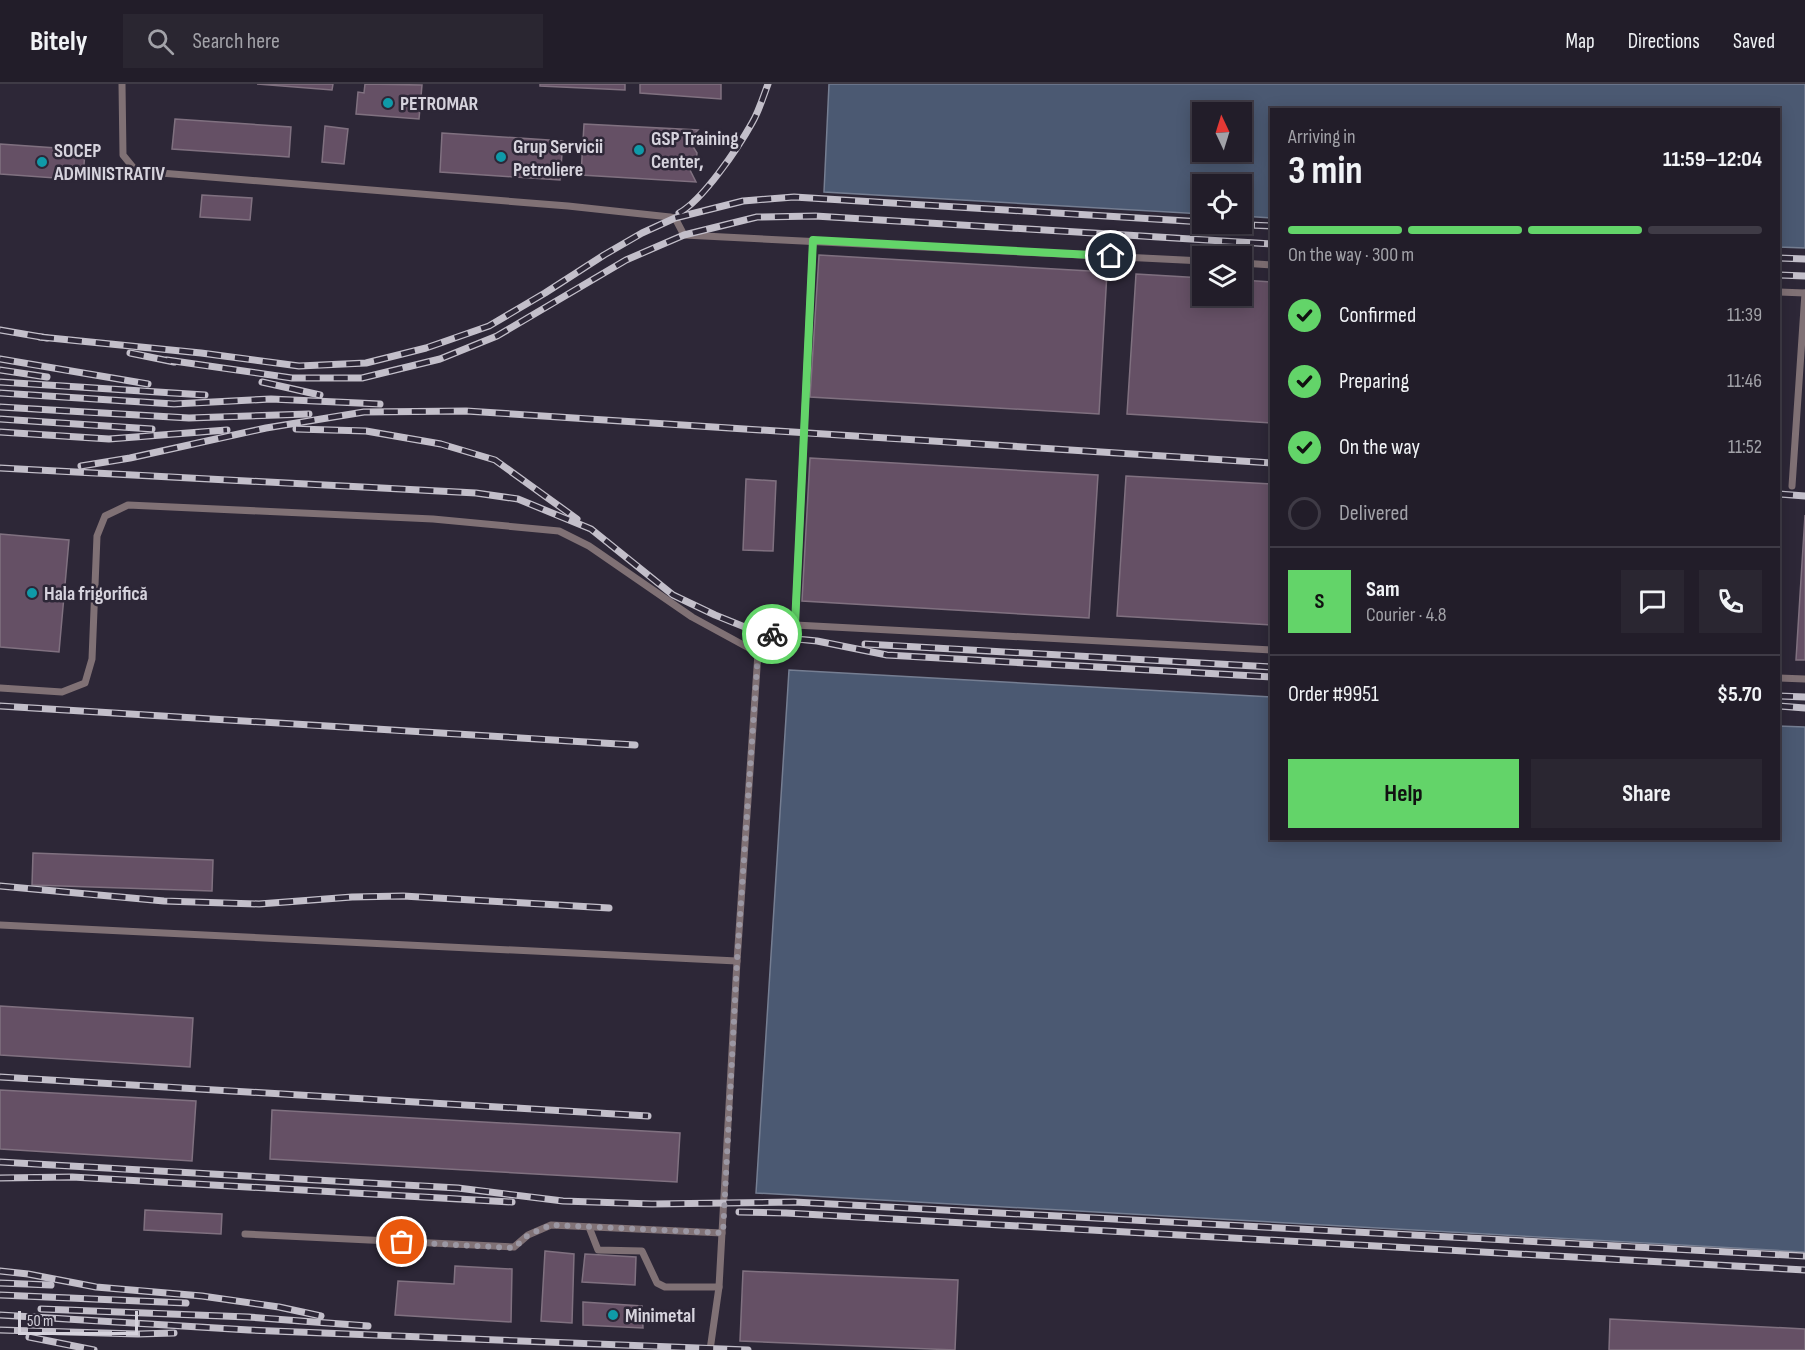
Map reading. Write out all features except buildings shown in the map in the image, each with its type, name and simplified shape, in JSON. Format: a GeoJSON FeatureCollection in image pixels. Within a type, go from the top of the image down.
{"type":"FeatureCollection","features":[{"type":"Feature","properties":{"kind":"lane"},"geometry":{"type":"LineString","coordinates":[[122,84],[123,155],[136,171],[568,206],[675,218],[684,235],[1192,260]]}},
{"type":"Feature","properties":{"kind":"lane"},"geometry":{"type":"LineString","coordinates":[[795,625],[813,240]]}},
{"type":"Feature","properties":{"kind":"lane"},"geometry":{"type":"LineString","coordinates":[[1252,264],[1270,265]]}},
{"type":"Feature","properties":{"kind":"lane"},"geometry":{"type":"LineString","coordinates":[[1780,292],[1805,293],[1792,486]]}},
{"type":"Feature","properties":{"kind":"lane"},"geometry":{"type":"LineString","coordinates":[[0,688],[62,692],[85,683],[92,659],[97,537],[105,516],[128,505],[433,519],[559,531],[589,546],[692,617],[758,653]]}},
{"type":"Feature","properties":{"kind":"lane"},"geometry":{"type":"LineString","coordinates":[[710,1350],[719,1287],[723,1233],[737,961],[758,653],[767,636],[795,625],[1270,650]]}},
{"type":"Feature","properties":{"kind":"lane"},"geometry":{"type":"LineString","coordinates":[[1780,678],[1805,679]]}},
{"type":"Feature","properties":{"kind":"lane"},"geometry":{"type":"LineString","coordinates":[[0,925],[737,961]]}},
{"type":"Feature","properties":{"kind":"lane"},"geometry":{"type":"LineString","coordinates":[[245,1234],[514,1248],[528,1235],[551,1225],[723,1233]]}},
{"type":"Feature","properties":{"kind":"lane"},"geometry":{"type":"LineString","coordinates":[[589,1227],[598,1250],[642,1251],[657,1283],[665,1287],[719,1287]]}},
{"type":"Feature","properties":{"kind":"water"},"geometry":{"type":"Polygon","coordinates":[[[829,84],[1805,84],[1805,248],[1780,247],[1780,108],[1270,108],[1270,218],[1252,217],[1252,174],[1192,174],[1192,213],[824,192],[829,84]]]}},
{"type":"Feature","properties":{"kind":"water"},"geometry":{"type":"Polygon","coordinates":[[[789,670],[1270,697],[1270,840],[1780,840],[1780,726],[1805,727],[1805,1252],[756,1193],[789,670]]]}},
{"type":"Feature","properties":{"kind":"railway"},"geometry":{"type":"LineString","coordinates":[[679,213],[699,197],[729,159],[746,134],[759,109],[768,84]]}},
{"type":"Feature","properties":{"kind":"railway"},"geometry":{"type":"LineString","coordinates":[[40,337],[201,353],[299,366],[366,363],[426,348],[489,326],[642,233],[675,218],[743,201],[794,197],[1192,221]]}},
{"type":"Feature","properties":{"kind":"railway"},"geometry":{"type":"LineString","coordinates":[[167,360],[292,378],[362,378],[440,359],[497,336],[626,260],[684,235],[757,217],[815,216],[1270,244]]}},
{"type":"Feature","properties":{"kind":"railway"},"geometry":{"type":"LineString","coordinates":[[1252,225],[1270,226]]}},
{"type":"Feature","properties":{"kind":"railway"},"geometry":{"type":"LineString","coordinates":[[1780,258],[1805,259]]}},
{"type":"Feature","properties":{"kind":"railway"},"geometry":{"type":"LineString","coordinates":[[1780,275],[1805,276]]}},
{"type":"Feature","properties":{"kind":"railway"},"geometry":{"type":"LineString","coordinates":[[0,330],[47,338]]}},
{"type":"Feature","properties":{"kind":"railway"},"geometry":{"type":"LineString","coordinates":[[130,353],[174,362]]}},
{"type":"Feature","properties":{"kind":"railway"},"geometry":{"type":"LineString","coordinates":[[0,359],[148,384]]}},
{"type":"Feature","properties":{"kind":"railway"},"geometry":{"type":"LineString","coordinates":[[0,370],[47,377]]}},
{"type":"Feature","properties":{"kind":"railway"},"geometry":{"type":"LineString","coordinates":[[0,382],[205,395]]}},
{"type":"Feature","properties":{"kind":"railway"},"geometry":{"type":"LineString","coordinates":[[262,382],[320,395]]}},
{"type":"Feature","properties":{"kind":"railway"},"geometry":{"type":"LineString","coordinates":[[0,393],[174,404],[271,399],[380,404]]}},
{"type":"Feature","properties":{"kind":"railway"},"geometry":{"type":"LineString","coordinates":[[0,407],[189,418],[309,414]]}},
{"type":"Feature","properties":{"kind":"railway"},"geometry":{"type":"LineString","coordinates":[[81,466],[130,458],[266,428],[364,412],[466,411],[1270,463]]}},
{"type":"Feature","properties":{"kind":"railway"},"geometry":{"type":"LineString","coordinates":[[0,419],[152,429]]}},
{"type":"Feature","properties":{"kind":"railway"},"geometry":{"type":"LineString","coordinates":[[296,429],[366,431],[441,444],[495,460],[577,519]]}},
{"type":"Feature","properties":{"kind":"railway"},"geometry":{"type":"LineString","coordinates":[[0,432],[109,439],[227,430]]}},
{"type":"Feature","properties":{"kind":"railway"},"geometry":{"type":"LineString","coordinates":[[0,468],[476,493],[518,499],[591,529],[673,595],[767,636],[817,641],[887,655],[1270,677]]}},
{"type":"Feature","properties":{"kind":"railway"},"geometry":{"type":"LineString","coordinates":[[1780,494],[1805,496]]}},
{"type":"Feature","properties":{"kind":"railway"},"geometry":{"type":"LineString","coordinates":[[865,644],[1270,667]]}},
{"type":"Feature","properties":{"kind":"railway"},"geometry":{"type":"LineString","coordinates":[[1780,696],[1805,697]]}},
{"type":"Feature","properties":{"kind":"railway"},"geometry":{"type":"LineString","coordinates":[[0,706],[635,745]]}},
{"type":"Feature","properties":{"kind":"railway"},"geometry":{"type":"LineString","coordinates":[[1780,706],[1805,708]]}},
{"type":"Feature","properties":{"kind":"railway"},"geometry":{"type":"LineString","coordinates":[[0,886],[164,901],[259,904],[352,897],[403,896],[609,908]]}},
{"type":"Feature","properties":{"kind":"railway"},"geometry":{"type":"LineString","coordinates":[[0,1077],[648,1116]]}},
{"type":"Feature","properties":{"kind":"railway"},"geometry":{"type":"LineString","coordinates":[[0,1162],[458,1188],[563,1201],[652,1204],[794,1202],[1805,1256]]}},
{"type":"Feature","properties":{"kind":"railway"},"geometry":{"type":"LineString","coordinates":[[0,1178],[72,1177],[512,1202]]}},
{"type":"Feature","properties":{"kind":"railway"},"geometry":{"type":"LineString","coordinates":[[739,1212],[1805,1270]]}},
{"type":"Feature","properties":{"kind":"railway"},"geometry":{"type":"LineString","coordinates":[[0,1271],[96,1287],[202,1296],[279,1307],[321,1316]]}},
{"type":"Feature","properties":{"kind":"railway"},"geometry":{"type":"LineString","coordinates":[[0,1283],[51,1285]]}},
{"type":"Feature","properties":{"kind":"railway"},"geometry":{"type":"LineString","coordinates":[[0,1295],[186,1303]]}},
{"type":"Feature","properties":{"kind":"railway"},"geometry":{"type":"LineString","coordinates":[[41,1309],[248,1317],[368,1326]]}},
{"type":"Feature","properties":{"kind":"railway"},"geometry":{"type":"LineString","coordinates":[[0,1315],[249,1330],[748,1350]]}},
{"type":"Feature","properties":{"kind":"railway"},"geometry":{"type":"LineString","coordinates":[[0,1330],[174,1333]]}},
{"type":"Feature","properties":{"kind":"railway"},"geometry":{"type":"LineString","coordinates":[[29,1337],[94,1350]]}},
{"type":"Feature","properties":{"kind":"way so far"},"geometry":{"type":"LineString","coordinates":[[402,1242],[514,1248],[528,1235],[551,1225],[723,1233],[737,961],[758,653],[767,636],[772,634]]}},
{"type":"Feature","properties":{"kind":"place","name":"PETROMAR"},"geometry":{"type":"Point","coordinates":[388,103]}},
{"type":"Feature","properties":{"kind":"place","name":"GSP Training Center,"},"geometry":{"type":"Point","coordinates":[639,150]}},
{"type":"Feature","properties":{"kind":"place","name":"Grup Servicii Petroliere"},"geometry":{"type":"Point","coordinates":[501,157]}},
{"type":"Feature","properties":{"kind":"place","name":"SOCEP ADMINISTRATIV"},"geometry":{"type":"Point","coordinates":[42,162]}},
{"type":"Feature","properties":{"kind":"place","name":"Hala frigorifică"},"geometry":{"type":"Point","coordinates":[32,593]}},
{"type":"Feature","properties":{"kind":"place","name":"Minimetal"},"geometry":{"type":"Point","coordinates":[613,1315]}},
{"type":"Feature","properties":{"kind":"route"},"geometry":{"type":"LineString","coordinates":[[772,634],[795,625],[813,240],[1111,256]]}}]}
